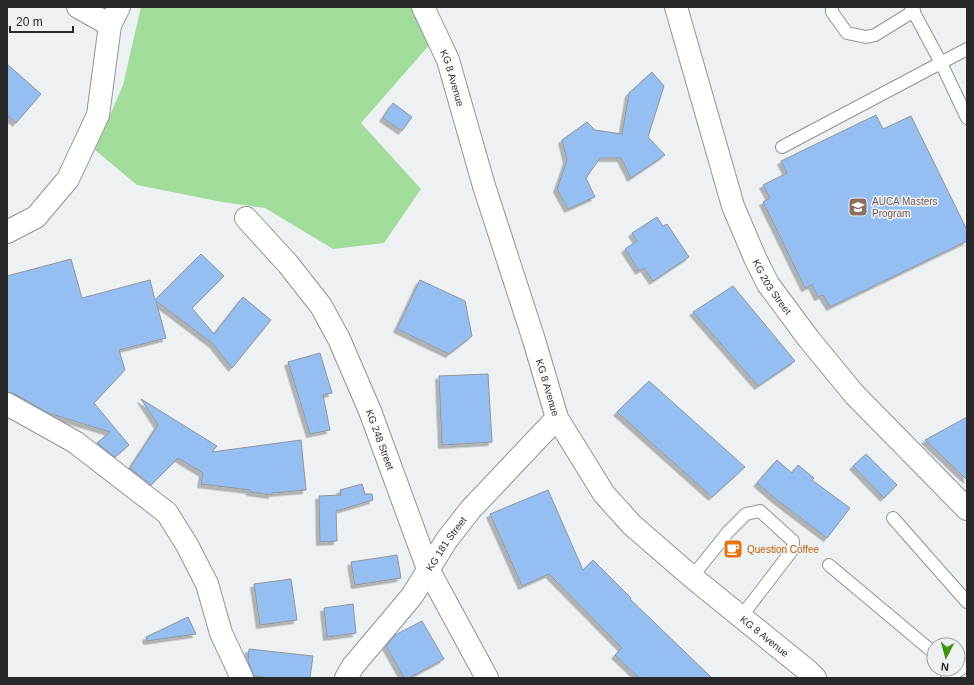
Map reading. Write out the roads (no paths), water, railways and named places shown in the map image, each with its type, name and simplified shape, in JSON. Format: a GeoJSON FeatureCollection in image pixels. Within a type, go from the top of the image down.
{"type":"FeatureCollection","features":[{"type":"Feature","properties":{"kind":"street"},"geometry":{"type":"LineString","coordinates":[[7,232],[36,217],[68,179],[98,115],[114,16],[78,7]]}},
{"type":"Feature","properties":{"kind":"street","name":"KG 8 Avenue"},"geometry":{"type":"LineString","coordinates":[[423,7],[448,60],[484,186],[534,340],[557,418],[604,494],[632,525],[692,577],[815,678]]}},
{"type":"Feature","properties":{"kind":"street","name":"KG 203 Street"},"geometry":{"type":"LineString","coordinates":[[676,7],[734,206],[755,258],[768,284],[808,338],[854,394],[967,509]]}},
{"type":"Feature","properties":{"kind":"street","name":"KG 248 Street"},"geometry":{"type":"LineString","coordinates":[[246,218],[288,264],[321,306],[339,338],[370,411],[428,569],[487,678]]}},
{"type":"Feature","properties":{"kind":"street"},"geometry":{"type":"LineString","coordinates":[[7,404],[75,442],[167,513],[187,545],[207,584],[222,633],[242,678]]}},
{"type":"Feature","properties":{"kind":"street","name":"KG 181 Street"},"geometry":{"type":"LineString","coordinates":[[346,678],[353,666],[412,596],[446,541],[470,510],[557,418]]}},
{"type":"Feature","properties":{"kind":"lane"},"geometry":{"type":"LineString","coordinates":[[832,7],[832,12],[847,33],[866,37],[875,35],[912,9],[964,104],[967,118]]}},
{"type":"Feature","properties":{"kind":"lane"},"geometry":{"type":"LineString","coordinates":[[782,147],[967,49]]}},
{"type":"Feature","properties":{"kind":"lane"},"geometry":{"type":"LineString","coordinates":[[692,577],[728,532],[746,514],[760,511],[793,541],[793,549],[741,616]]}},
{"type":"Feature","properties":{"kind":"lane"},"geometry":{"type":"LineString","coordinates":[[893,518],[967,602]]}},
{"type":"Feature","properties":{"kind":"lane"},"geometry":{"type":"LineString","coordinates":[[829,565],[926,646]]}},
{"type":"Feature","properties":{"kind":"place","name":"AUCA Masters Program"},"geometry":{"type":"Point","coordinates":[858,207]}},
{"type":"Feature","properties":{"kind":"place","name":"Question Coffee"},"geometry":{"type":"Point","coordinates":[733,549]}}]}
